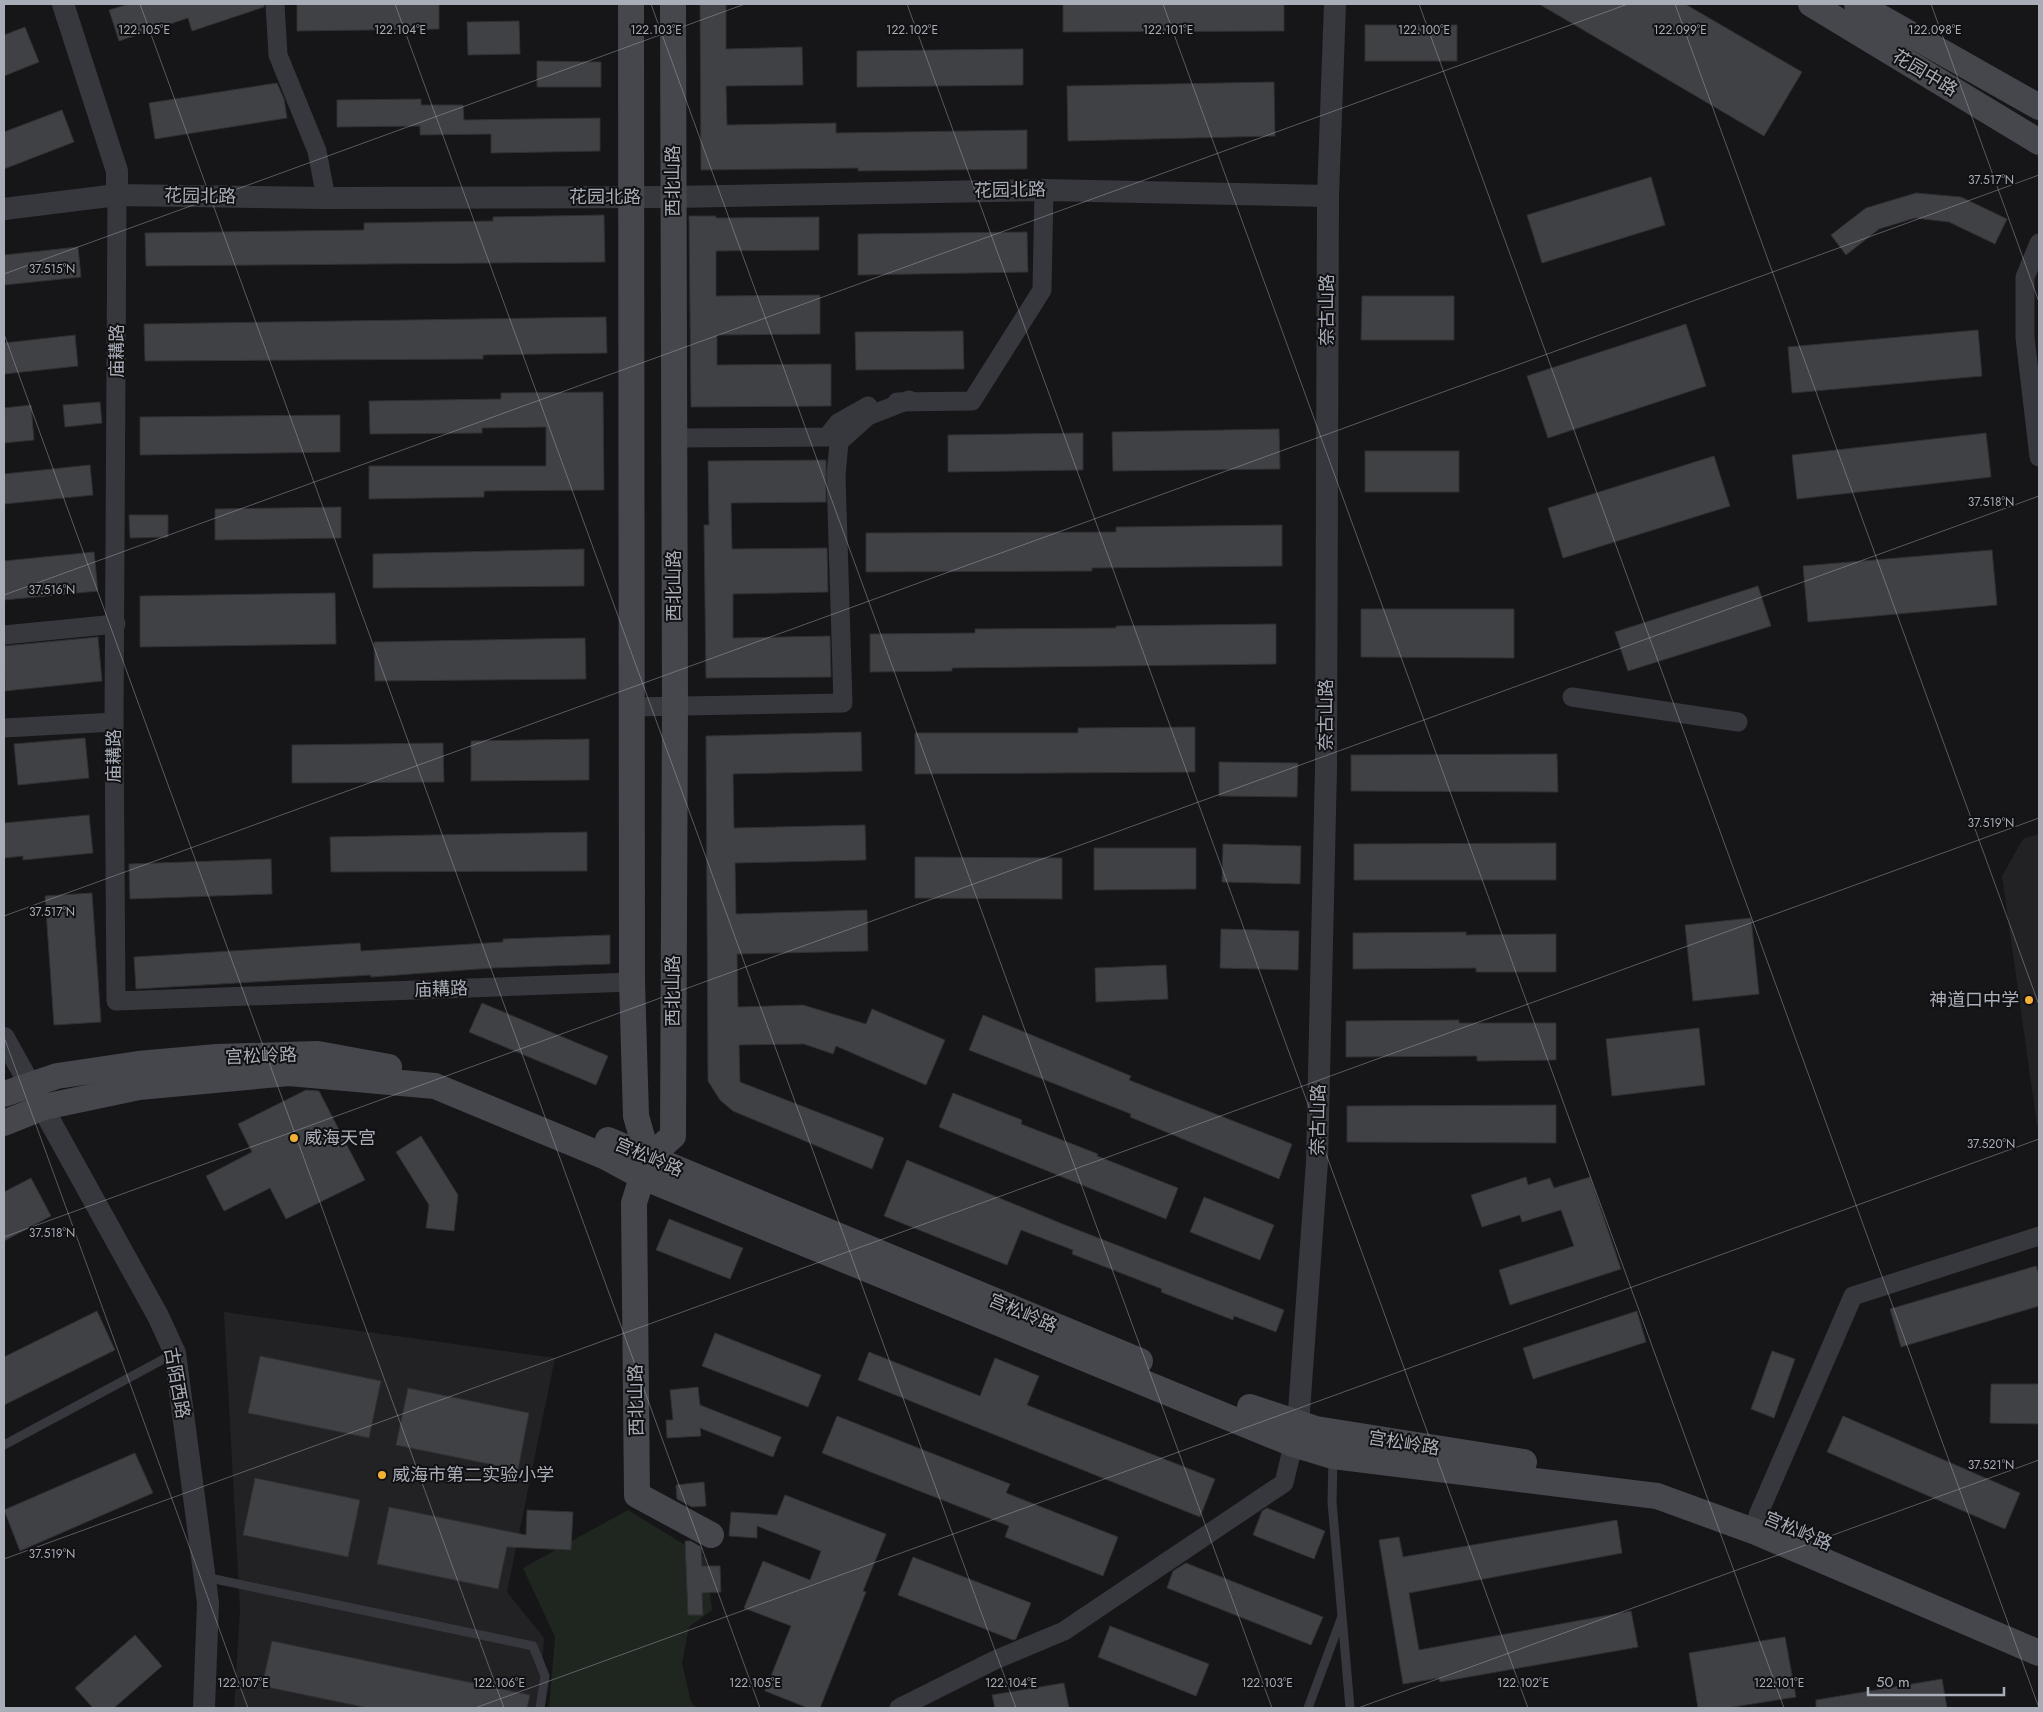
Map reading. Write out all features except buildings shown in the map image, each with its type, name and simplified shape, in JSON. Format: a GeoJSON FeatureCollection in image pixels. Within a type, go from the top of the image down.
{"type":"FeatureCollection","features":[{"type":"Feature","properties":{"kind":"main road"},"geometry":{"type":"LineString","coordinates":[[4,1123],[44,1108],[139,1087],[289,1073],[435,1086],[606,1157],[646,1167],[636,1116],[632,982],[631,4]]}},
{"type":"Feature","properties":{"kind":"main road","name":"西北山路"},"geometry":{"type":"LineString","coordinates":[[673,4],[672,438],[675,706],[673,1136],[646,1167],[634,1204],[638,1495],[711,1535]]}},
{"type":"Feature","properties":{"kind":"main road","name":"花园中路"},"geometry":{"type":"LineString","coordinates":[[1811,4],[2039,142]]}},
{"type":"Feature","properties":{"kind":"main road"},"geometry":{"type":"LineString","coordinates":[[1857,4],[2039,107]]}},
{"type":"Feature","properties":{"kind":"main road","name":"宫松岭路"},"geometry":{"type":"LineString","coordinates":[[4,1094],[57,1076],[138,1064],[217,1057],[318,1054],[426,1074],[532,1107],[646,1167],[1296,1434],[1334,1444],[1686,1488],[1758,1515],[2039,1633]]}},
{"type":"Feature","properties":{"kind":"main road"},"geometry":{"type":"LineString","coordinates":[[1334,1444],[1657,1496],[1756,1532],[2039,1652]]}},
{"type":"Feature","properties":{"kind":"street","name":"庙耩路"},"geometry":{"type":"LineString","coordinates":[[63,4],[117,171],[114,722],[116,1001],[632,982]]}},
{"type":"Feature","properties":{"kind":"street"},"geometry":{"type":"LineString","coordinates":[[275,4],[278,55],[317,151],[326,198]]}},
{"type":"Feature","properties":{"kind":"street","name":"奈古山路"},"geometry":{"type":"LineString","coordinates":[[1296,1434],[1317,1162],[1326,758],[1328,196],[1335,4]]}},
{"type":"Feature","properties":{"kind":"street","name":"花园北路"},"geometry":{"type":"LineString","coordinates":[[4,209],[117,195],[326,198],[673,196],[1044,190],[1328,196]]}},
{"type":"Feature","properties":{"kind":"street"},"geometry":{"type":"LineString","coordinates":[[672,438],[827,437],[838,423],[869,405],[909,400],[972,401],[1042,290],[1044,190]]}},
{"type":"Feature","properties":{"kind":"street"},"geometry":{"type":"LineString","coordinates":[[2039,243],[2026,277],[2025,338],[2039,457]]}},
{"type":"Feature","properties":{"kind":"street"},"geometry":{"type":"LineString","coordinates":[[632,707],[843,703],[836,476],[839,442],[868,416],[909,400]]}},
{"type":"Feature","properties":{"kind":"street"},"geometry":{"type":"LineString","coordinates":[[4,635],[116,624]]}},
{"type":"Feature","properties":{"kind":"street"},"geometry":{"type":"LineString","coordinates":[[1572,697],[1738,722]]}},
{"type":"Feature","properties":{"kind":"street"},"geometry":{"type":"LineString","coordinates":[[4,728],[114,722]]}},
{"type":"Feature","properties":{"kind":"street","name":"古陌西路"},"geometry":{"type":"LineString","coordinates":[[4,1038],[158,1316],[175,1353],[208,1603],[204,1708]]}},
{"type":"Feature","properties":{"kind":"street"},"geometry":{"type":"LineString","coordinates":[[1758,1515],[1852,1296],[2039,1236]]}},
{"type":"Feature","properties":{"kind":"street"},"geometry":{"type":"LineString","coordinates":[[899,1708],[995,1660],[1064,1631],[1284,1483],[1296,1434]]}},
{"type":"Feature","properties":{"kind":"lane"},"geometry":{"type":"LineString","coordinates":[[4,1445],[175,1353]]}},
{"type":"Feature","properties":{"kind":"lane"},"geometry":{"type":"LineString","coordinates":[[1334,1444],[1332,1502],[1350,1708]]}},
{"type":"Feature","properties":{"kind":"lane"},"geometry":{"type":"LineString","coordinates":[[205,1577],[533,1646],[544,1676],[540,1708]]}},
{"type":"Feature","properties":{"kind":"lane"},"geometry":{"type":"LineString","coordinates":[[1308,1708],[1342,1617]]}},
{"type":"Feature","properties":{"kind":"shaded area","name":"神道口中学"},"geometry":{"type":"Polygon","coordinates":[[[2039,834],[2039,1125],[2037,1125],[2002,876],[2023,839],[2039,834]]]}},
{"type":"Feature","properties":{"kind":"shaded area","name":"威海市第二实验小学"},"geometry":{"type":"Polygon","coordinates":[[[224,1312],[555,1358],[507,1592],[544,1638],[539,1708],[234,1708],[240,1610],[224,1312]]]}},
{"type":"Feature","properties":{"kind":"shaded area"},"geometry":{"type":"Polygon","coordinates":[[[628,1510],[706,1558],[712,1610],[689,1627],[682,1663],[691,1702],[696,1708],[549,1708],[555,1637],[523,1568],[628,1510]]]}},
{"type":"Feature","properties":{"kind":"place","name":"神道口中学"},"geometry":{"type":"Point","coordinates":[2029,1000]}},
{"type":"Feature","properties":{"kind":"place","name":"威海天宫"},"geometry":{"type":"Point","coordinates":[294,1138]}},
{"type":"Feature","properties":{"kind":"place","name":"威海市第二实验小学"},"geometry":{"type":"Point","coordinates":[382,1475]}}]}
